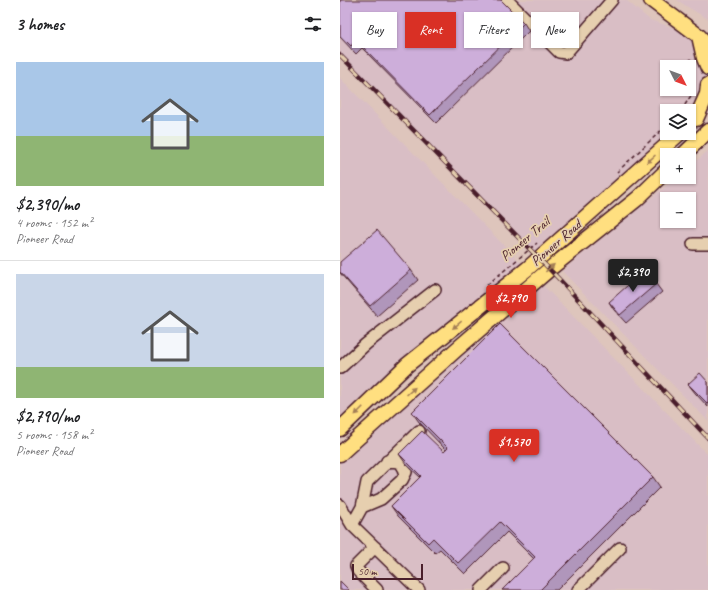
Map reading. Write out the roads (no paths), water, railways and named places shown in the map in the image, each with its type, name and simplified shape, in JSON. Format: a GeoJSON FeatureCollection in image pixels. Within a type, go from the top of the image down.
{"type":"FeatureCollection","features":[{"type":"Feature","properties":{"kind":"main road"},"geometry":{"type":"LineString","coordinates":[[651,0],[706,39],[704,58],[708,68]]}},
{"type":"Feature","properties":{"kind":"main road"},"geometry":{"type":"LineString","coordinates":[[696,115],[707,94],[702,87]]}},
{"type":"Feature","properties":{"kind":"main road"},"geometry":{"type":"LineString","coordinates":[[696,119],[708,110]]}},
{"type":"Feature","properties":{"kind":"main road"},"geometry":{"type":"LineString","coordinates":[[690,148],[708,131]]}},
{"type":"Feature","properties":{"kind":"main road","name":"Pioneer Road"},"geometry":{"type":"LineString","coordinates":[[340,429],[407,364],[527,269],[672,140]]}},
{"type":"Feature","properties":{"kind":"main road","name":"Pioneer Road"},"geometry":{"type":"LineString","coordinates":[[340,454],[457,348],[526,289],[637,199],[660,177]]}},
{"type":"Feature","properties":{"kind":"street"},"geometry":{"type":"LineString","coordinates":[[507,0],[559,52],[566,53],[612,0]]}},
{"type":"Feature","properties":{"kind":"street"},"geometry":{"type":"LineString","coordinates":[[693,244],[708,244]]}},
{"type":"Feature","properties":{"kind":"street"},"geometry":{"type":"LineString","coordinates":[[340,368],[366,344],[435,290]]}},
{"type":"Feature","properties":{"kind":"street"},"geometry":{"type":"LineString","coordinates":[[352,525],[362,507],[367,482],[419,431]]}},
{"type":"Feature","properties":{"kind":"street"},"geometry":{"type":"LineString","coordinates":[[362,507],[381,499],[402,480],[406,472],[400,462],[387,461]]}},
{"type":"Feature","properties":{"kind":"street"},"geometry":{"type":"LineString","coordinates":[[340,505],[352,525]]}},
{"type":"Feature","properties":{"kind":"street"},"geometry":{"type":"LineString","coordinates":[[340,518],[352,525],[419,590]]}},
{"type":"Feature","properties":{"kind":"street"},"geometry":{"type":"LineString","coordinates":[[375,547],[356,566],[377,590]]}},
{"type":"Feature","properties":{"kind":"street"},"geometry":{"type":"LineString","coordinates":[[578,590],[620,548]]}},
{"type":"Feature","properties":{"kind":"street"},"geometry":{"type":"LineString","coordinates":[[481,590],[503,568]]}},
{"type":"Feature","properties":{"kind":"railway"},"geometry":{"type":"LineString","coordinates":[[340,55],[558,278],[708,438]]}}]}
